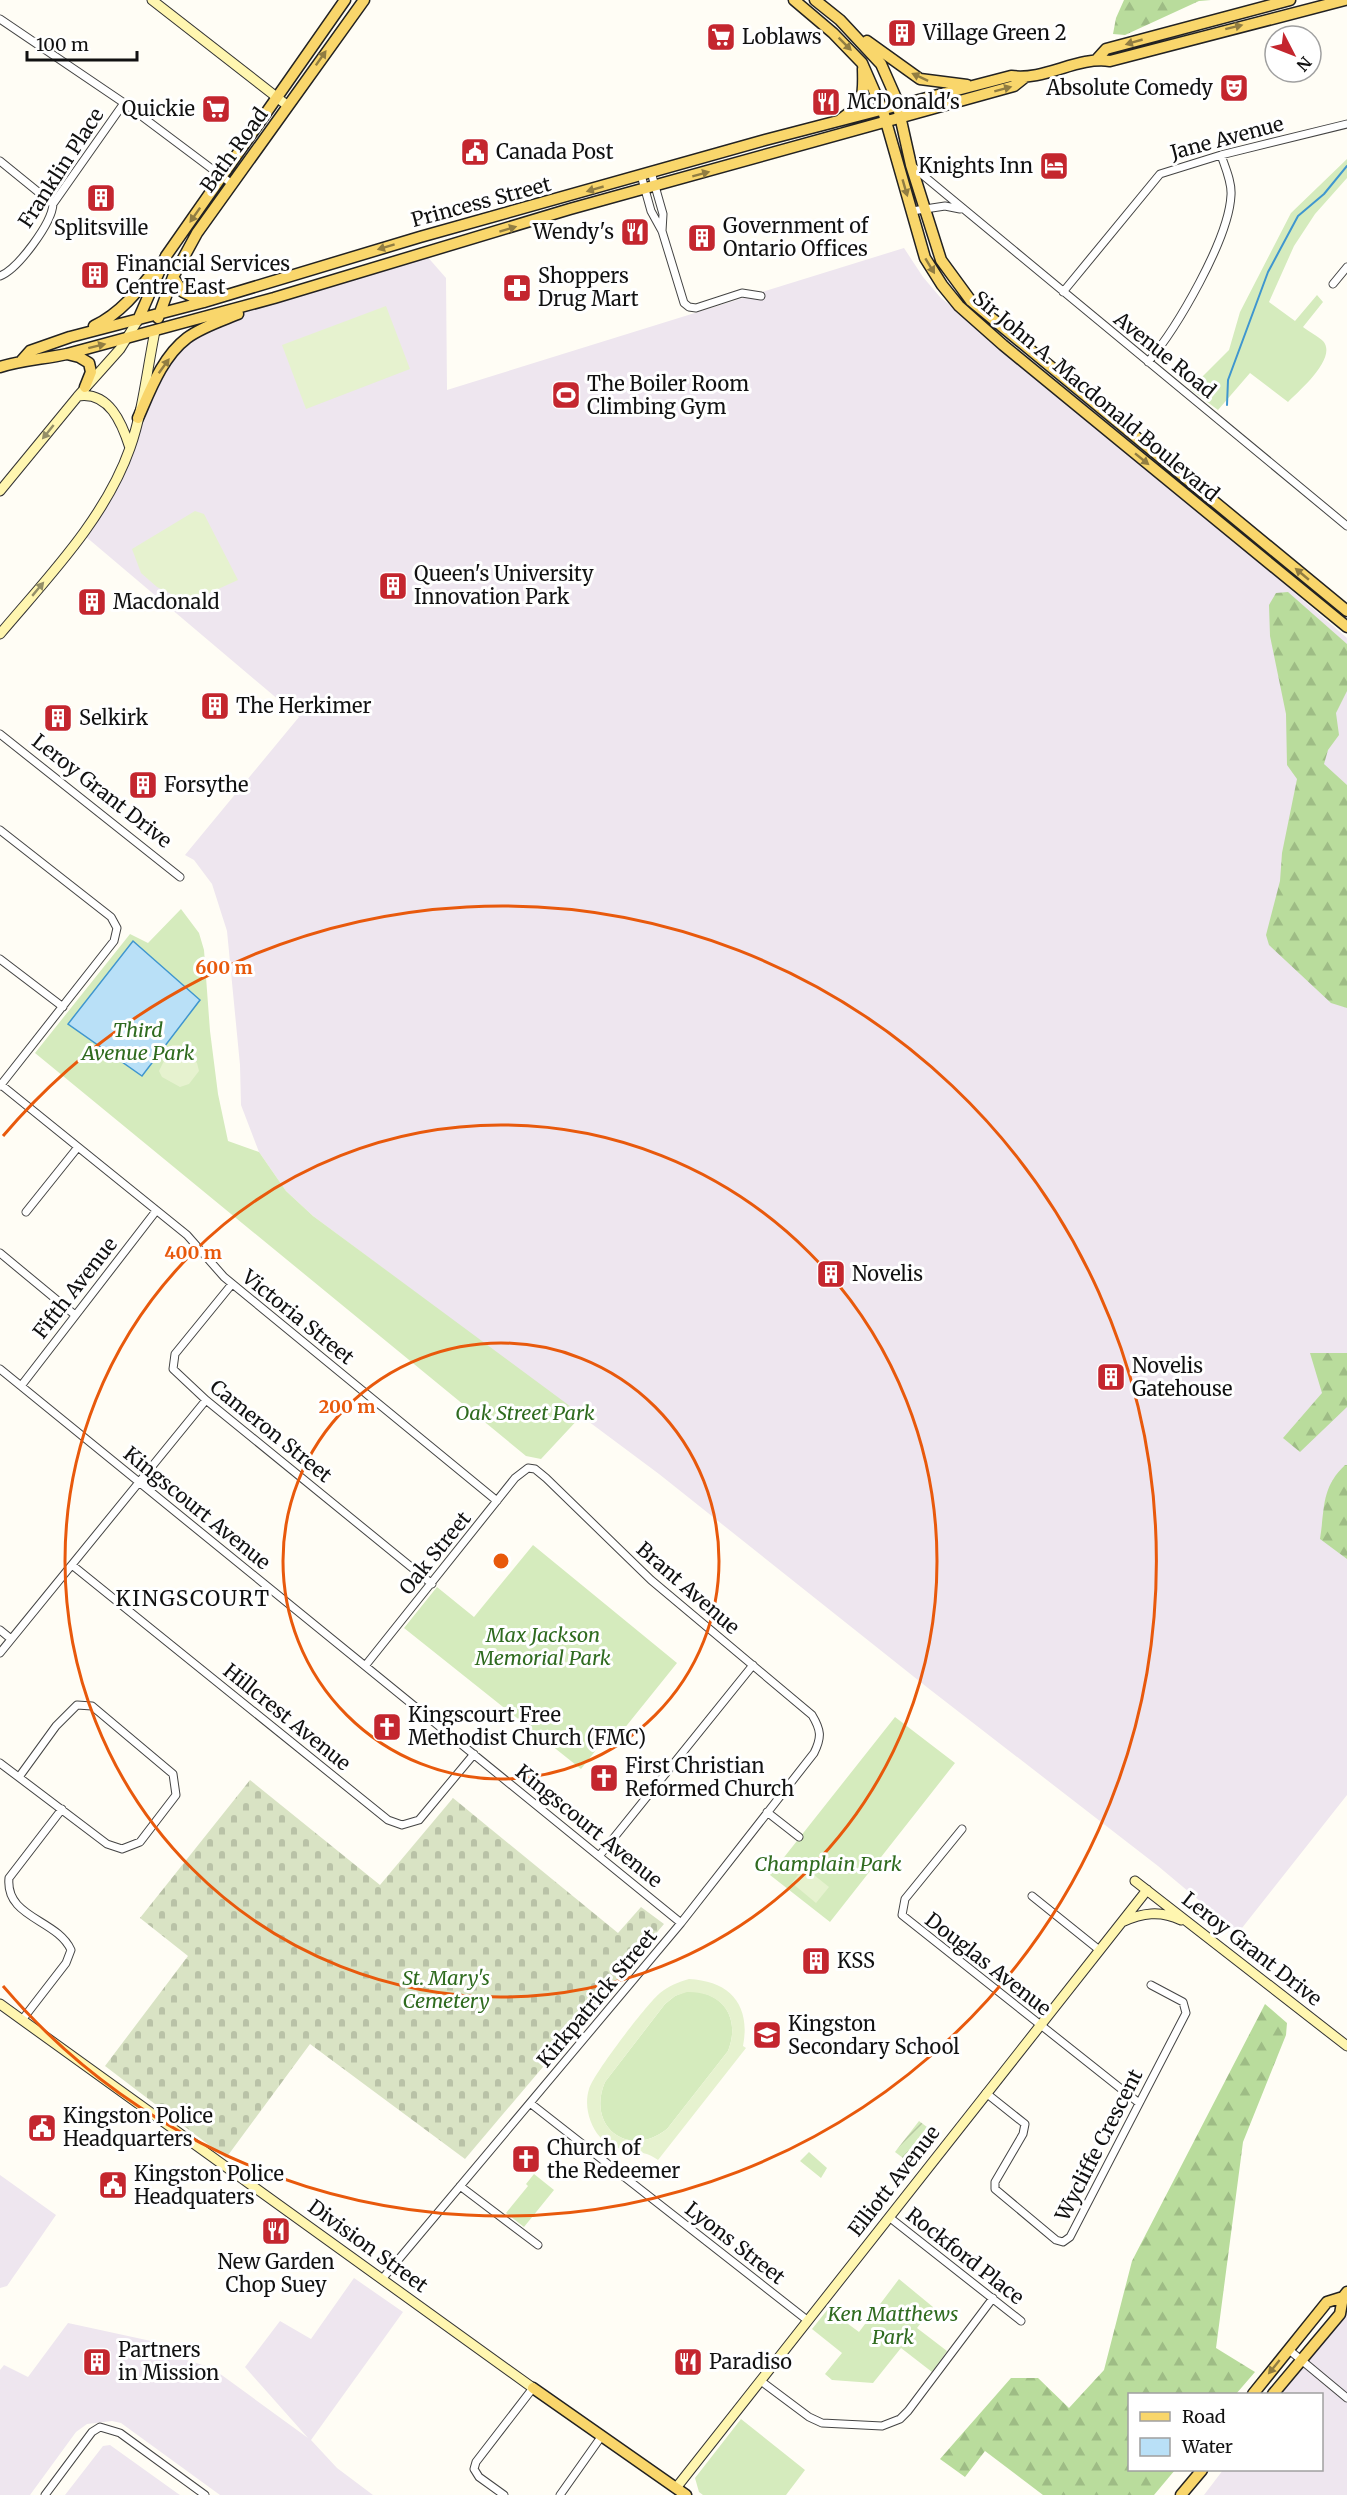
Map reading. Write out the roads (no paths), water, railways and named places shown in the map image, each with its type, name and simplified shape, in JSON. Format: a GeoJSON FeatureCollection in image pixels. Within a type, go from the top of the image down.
{"type":"FeatureCollection","features":[{"type":"Feature","properties":{"kind":"main road"},"geometry":{"type":"LineString","coordinates":[[152,0],[165,5],[288,106]]}},
{"type":"Feature","properties":{"kind":"main road","name":"Bath Road"},"geometry":{"type":"LineString","coordinates":[[138,320],[166,256],[345,0]]}},
{"type":"Feature","properties":{"kind":"main road","name":"Bath Road"},"geometry":{"type":"LineString","coordinates":[[155,332],[173,277],[197,233],[364,0]]}},
{"type":"Feature","properties":{"kind":"main road","name":"Sir John A. Macdonald Boulevard"},"geometry":{"type":"LineString","coordinates":[[794,0],[833,33],[862,63],[883,111],[925,258],[942,285],[960,306],[1003,345],[1347,627]]}},
{"type":"Feature","properties":{"kind":"main road","name":"Sir John A. Macdonald Boulevard"},"geometry":{"type":"LineString","coordinates":[[815,0],[840,20],[880,64],[899,112],[923,209],[941,260],[970,301],[1347,611]]}},
{"type":"Feature","properties":{"kind":"main road","name":"Princess Street"},"geometry":{"type":"LineString","coordinates":[[1175,36],[1290,0]]}},
{"type":"Feature","properties":{"kind":"main road","name":"Princess Street"},"geometry":{"type":"LineString","coordinates":[[0,367],[22,360],[33,362],[155,332],[649,187],[886,123],[899,112],[977,86],[1011,76],[1024,78],[1097,59],[1106,49],[1345,0]]}},
{"type":"Feature","properties":{"kind":"main road"},"geometry":{"type":"LineString","coordinates":[[840,20],[921,79],[977,86]]}},
{"type":"Feature","properties":{"kind":"main road"},"geometry":{"type":"LineString","coordinates":[[836,123],[858,107],[864,92],[862,63]]}},
{"type":"Feature","properties":{"kind":"main road","name":"Princess Street"},"geometry":{"type":"LineString","coordinates":[[22,360],[30,351],[70,337],[204,302],[420,237],[883,111],[899,112],[1014,86],[1024,78]]}},
{"type":"Feature","properties":{"kind":"main road"},"geometry":{"type":"LineString","coordinates":[[70,337],[111,317],[138,291],[166,256]]}},
{"type":"Feature","properties":{"kind":"main road"},"geometry":{"type":"LineString","coordinates":[[173,277],[183,292],[204,302]]}},
{"type":"Feature","properties":{"kind":"main road"},"geometry":{"type":"LineString","coordinates":[[138,418],[156,378],[180,344],[198,332],[274,298]]}},
{"type":"Feature","properties":{"kind":"main road"},"geometry":{"type":"LineString","coordinates":[[0,491],[81,391],[127,339],[138,320]]}},
{"type":"Feature","properties":{"kind":"main road"},"geometry":{"type":"LineString","coordinates":[[0,634],[79,539],[101,506],[130,448],[155,332]]}},
{"type":"Feature","properties":{"kind":"main road"},"geometry":{"type":"LineString","coordinates":[[67,354],[80,357],[89,363],[91,372],[81,391]]}},
{"type":"Feature","properties":{"kind":"main road"},"geometry":{"type":"LineString","coordinates":[[81,391],[95,396],[115,412],[130,448]]}},
{"type":"Feature","properties":{"kind":"main road","name":"Leroy Grant Drive"},"geometry":{"type":"LineString","coordinates":[[1136,1881],[1347,2046]]}},
{"type":"Feature","properties":{"kind":"main road","name":"Elliott Avenue"},"geometry":{"type":"LineString","coordinates":[[678,2493],[760,2380],[1098,1949],[1147,1890]]}},
{"type":"Feature","properties":{"kind":"main road"},"geometry":{"type":"LineString","coordinates":[[1120,1923],[1133,1917],[1159,1913],[1191,1924]]}},
{"type":"Feature","properties":{"kind":"main road","name":"Division Street"},"geometry":{"type":"LineString","coordinates":[[0,2004],[383,2278],[678,2493]]}},
{"type":"Feature","properties":{"kind":"main road"},"geometry":{"type":"LineString","coordinates":[[1254,2393],[1327,2302],[1345,2294]]}},
{"type":"Feature","properties":{"kind":"main road"},"geometry":{"type":"LineString","coordinates":[[1274,2393],[1340,2314],[1345,2294]]}},
{"type":"Feature","properties":{"kind":"main road"},"geometry":{"type":"LineString","coordinates":[[1181,2495],[1200,2471]]}},
{"type":"Feature","properties":{"kind":"street"},"geometry":{"type":"LineString","coordinates":[[0,19],[124,103],[232,184]]}},
{"type":"Feature","properties":{"kind":"street","name":"Franklin Place"},"geometry":{"type":"LineString","coordinates":[[0,276],[12,268],[48,223],[53,204],[124,103]]}},
{"type":"Feature","properties":{"kind":"street","name":"Jane Avenue"},"geometry":{"type":"LineString","coordinates":[[1063,292],[1160,174],[1221,155],[1347,124]]}},
{"type":"Feature","properties":{"kind":"street"},"geometry":{"type":"LineString","coordinates":[[1148,362],[1186,307],[1229,218],[1232,192],[1221,155]]}},
{"type":"Feature","properties":{"kind":"street"},"geometry":{"type":"LineString","coordinates":[[0,161],[53,204]]}},
{"type":"Feature","properties":{"kind":"street","name":"Avenue Road"},"geometry":{"type":"LineString","coordinates":[[911,165],[1347,526]]}},
{"type":"Feature","properties":{"kind":"street"},"geometry":{"type":"LineString","coordinates":[[646,174],[651,211],[662,231],[684,303],[696,308],[742,293],[761,296]]}},
{"type":"Feature","properties":{"kind":"street"},"geometry":{"type":"LineString","coordinates":[[912,211],[945,206],[963,209]]}},
{"type":"Feature","properties":{"kind":"street"},"geometry":{"type":"LineString","coordinates":[[1333,284],[1347,267]]}},
{"type":"Feature","properties":{"kind":"street","name":"Leroy Grant Drive"},"geometry":{"type":"LineString","coordinates":[[0,734],[180,877]]}},
{"type":"Feature","properties":{"kind":"street"},"geometry":{"type":"LineString","coordinates":[[0,830],[111,916],[117,928],[114,941],[0,1085]]}},
{"type":"Feature","properties":{"kind":"street"},"geometry":{"type":"LineString","coordinates":[[0,958],[63,1007]]}},
{"type":"Feature","properties":{"kind":"street","name":"Victoria Street"},"geometry":{"type":"LineString","coordinates":[[0,1085],[187,1235],[232,1284],[497,1501]]}},
{"type":"Feature","properties":{"kind":"street"},"geometry":{"type":"LineString","coordinates":[[26,1212],[78,1147]]}},
{"type":"Feature","properties":{"kind":"street","name":"Fifth Avenue"},"geometry":{"type":"LineString","coordinates":[[21,1386],[156,1211]]}},
{"type":"Feature","properties":{"kind":"street"},"geometry":{"type":"LineString","coordinates":[[0,1252],[75,1315]]}},
{"type":"Feature","properties":{"kind":"street","name":"Cameron Street"},"geometry":{"type":"LineString","coordinates":[[232,1284],[175,1354],[173,1369],[206,1400],[432,1584]]}},
{"type":"Feature","properties":{"kind":"street","name":"Kingscourt Avenue"},"geometry":{"type":"LineString","coordinates":[[0,1369],[681,1923]]}},
{"type":"Feature","properties":{"kind":"street"},"geometry":{"type":"LineString","coordinates":[[0,1653],[206,1400]]}},
{"type":"Feature","properties":{"kind":"street","name":"Oak Street"},"geometry":{"type":"LineString","coordinates":[[365,1666],[520,1473],[528,1468],[535,1469]]}},
{"type":"Feature","properties":{"kind":"street","name":"Brant Avenue"},"geometry":{"type":"LineString","coordinates":[[535,1469],[651,1580],[812,1715],[820,1729]]}},
{"type":"Feature","properties":{"kind":"street","name":"Hillcrest Avenue"},"geometry":{"type":"LineString","coordinates":[[72,1565],[388,1820],[402,1826],[418,1820],[474,1754]]}},
{"type":"Feature","properties":{"kind":"street"},"geometry":{"type":"LineString","coordinates":[[0,1630],[11,1639]]}},
{"type":"Feature","properties":{"kind":"street"},"geometry":{"type":"LineString","coordinates":[[600,1855],[753,1665]]}},
{"type":"Feature","properties":{"kind":"street"},"geometry":{"type":"LineString","coordinates":[[0,1763],[108,1844],[122,1849],[140,1842],[176,1794],[173,1774],[92,1706],[78,1705],[56,1726],[19,1777]]}},
{"type":"Feature","properties":{"kind":"street","name":"Kirkpatrick Street"},"geometry":{"type":"LineString","coordinates":[[383,2278],[681,1923],[814,1753],[820,1741],[820,1729]]}},
{"type":"Feature","properties":{"kind":"street"},"geometry":{"type":"LineString","coordinates":[[22,2020],[66,1963],[71,1950],[63,1939],[16,1905],[8,1890],[9,1878],[62,1809]]}},
{"type":"Feature","properties":{"kind":"street"},"geometry":{"type":"LineString","coordinates":[[767,1812],[799,1837]]}},
{"type":"Feature","properties":{"kind":"street","name":"Douglas Avenue"},"geometry":{"type":"LineString","coordinates":[[962,1829],[905,1899],[902,1915],[1039,2026],[1139,2103]]}},
{"type":"Feature","properties":{"kind":"street"},"geometry":{"type":"LineString","coordinates":[[1032,1896],[1098,1949]]}},
{"type":"Feature","properties":{"kind":"street","name":"Wycliffe Crescent"},"geometry":{"type":"LineString","coordinates":[[986,2093],[1025,2124],[1023,2134],[995,2182],[995,2190],[1056,2240],[1064,2242],[1070,2237],[1186,2013],[1183,2002],[1151,1985]]}},
{"type":"Feature","properties":{"kind":"street","name":"Lyons Street"},"geometry":{"type":"LineString","coordinates":[[530,2103],[807,2320]]}},
{"type":"Feature","properties":{"kind":"street"},"geometry":{"type":"LineString","coordinates":[[460,2186],[538,2245]]}},
{"type":"Feature","properties":{"kind":"street","name":"Rockford Place"},"geometry":{"type":"LineString","coordinates":[[889,2217],[1021,2321]]}},
{"type":"Feature","properties":{"kind":"street"},"geometry":{"type":"LineString","coordinates":[[760,2380],[815,2421],[873,2427],[890,2424],[909,2411],[993,2298]]}},
{"type":"Feature","properties":{"kind":"street"},"geometry":{"type":"LineString","coordinates":[[1288,2349],[1347,2398]]}},
{"type":"Feature","properties":{"kind":"street"},"geometry":{"type":"LineString","coordinates":[[504,2495],[479,2477],[474,2469],[476,2462],[533,2388]]}},
{"type":"Feature","properties":{"kind":"street"},"geometry":{"type":"LineString","coordinates":[[45,2495],[86,2440],[100,2427],[120,2433],[205,2495]]}},
{"type":"Feature","properties":{"kind":"street"},"geometry":{"type":"LineString","coordinates":[[560,2495],[601,2437]]}},
{"type":"Feature","properties":{"kind":"water"},"geometry":{"type":"Polygon","coordinates":[[[133,941],[200,1000],[142,1076],[68,1024],[133,941]]]}},
{"type":"Feature","properties":{"kind":"waterway"},"geometry":{"type":"LineString","coordinates":[[1227,405],[1228,380],[1268,272],[1298,216],[1324,194],[1347,166]]}},
{"type":"Feature","properties":{"kind":"place","name":"Village Green 2"},"geometry":{"type":"Point","coordinates":[902,33]}},
{"type":"Feature","properties":{"kind":"place","name":"Loblaws"},"geometry":{"type":"Point","coordinates":[721,37]}},
{"type":"Feature","properties":{"kind":"place","name":"Absolute Comedy"},"geometry":{"type":"Point","coordinates":[1234,88]}},
{"type":"Feature","properties":{"kind":"place","name":"McDonald's"},"geometry":{"type":"Point","coordinates":[826,102]}},
{"type":"Feature","properties":{"kind":"place","name":"Quickie"},"geometry":{"type":"Point","coordinates":[216,109]}},
{"type":"Feature","properties":{"kind":"place","name":"Canada Post"},"geometry":{"type":"Point","coordinates":[475,152]}},
{"type":"Feature","properties":{"kind":"place","name":"Knights Inn"},"geometry":{"type":"Point","coordinates":[1054,166]}},
{"type":"Feature","properties":{"kind":"place","name":"Splitsville"},"geometry":{"type":"Point","coordinates":[101,198]}},
{"type":"Feature","properties":{"kind":"place","name":"Wendy's"},"geometry":{"type":"Point","coordinates":[635,232]}},
{"type":"Feature","properties":{"kind":"place","name":"Government of Ontario Offices"},"geometry":{"type":"Point","coordinates":[702,238]}},
{"type":"Feature","properties":{"kind":"place","name":"Financial Services Centre East"},"geometry":{"type":"Point","coordinates":[95,275]}},
{"type":"Feature","properties":{"kind":"place","name":"Shoppers Drug Mart"},"geometry":{"type":"Point","coordinates":[517,288]}},
{"type":"Feature","properties":{"kind":"place","name":"The Boiler Room Climbing Gym"},"geometry":{"type":"Point","coordinates":[566,395]}},
{"type":"Feature","properties":{"kind":"place","name":"Queen's University Innovation Park"},"geometry":{"type":"Point","coordinates":[393,586]}},
{"type":"Feature","properties":{"kind":"place","name":"Macdonald"},"geometry":{"type":"Point","coordinates":[92,602]}},
{"type":"Feature","properties":{"kind":"place","name":"The Herkimer"},"geometry":{"type":"Point","coordinates":[215,706]}},
{"type":"Feature","properties":{"kind":"place","name":"Selkirk"},"geometry":{"type":"Point","coordinates":[58,718]}},
{"type":"Feature","properties":{"kind":"place","name":"Forsythe"},"geometry":{"type":"Point","coordinates":[143,785]}},
{"type":"Feature","properties":{"kind":"place","name":"Novelis"},"geometry":{"type":"Point","coordinates":[831,1274]}},
{"type":"Feature","properties":{"kind":"place","name":"Novelis Gatehouse"},"geometry":{"type":"Point","coordinates":[1111,1377]}},
{"type":"Feature","properties":{"kind":"place","name":"Kingscourt Free Methodist Church (FMC)"},"geometry":{"type":"Point","coordinates":[387,1727]}},
{"type":"Feature","properties":{"kind":"place","name":"First Christian Reformed Church"},"geometry":{"type":"Point","coordinates":[604,1778]}},
{"type":"Feature","properties":{"kind":"place","name":"KSS"},"geometry":{"type":"Point","coordinates":[816,1961]}},
{"type":"Feature","properties":{"kind":"place","name":"Kingston Secondary School"},"geometry":{"type":"Point","coordinates":[767,2035]}},
{"type":"Feature","properties":{"kind":"place","name":"Kingston Police Headquarters"},"geometry":{"type":"Point","coordinates":[42,2128]}},
{"type":"Feature","properties":{"kind":"place","name":"Church of the Redeemer"},"geometry":{"type":"Point","coordinates":[526,2159]}},
{"type":"Feature","properties":{"kind":"place","name":"Kingston Police Headquaters"},"geometry":{"type":"Point","coordinates":[113,2185]}},
{"type":"Feature","properties":{"kind":"place","name":"New Garden Chop Suey"},"geometry":{"type":"Point","coordinates":[276,2231]}},
{"type":"Feature","properties":{"kind":"place","name":"Partners in Mission"},"geometry":{"type":"Point","coordinates":[97,2362]}},
{"type":"Feature","properties":{"kind":"place","name":"Paradiso"},"geometry":{"type":"Point","coordinates":[688,2362]}},
{"type":"Feature","properties":{"kind":"district","name":"KINGSCOURT"},"geometry":{"type":"Point","coordinates":[193,1599]}},
{"type":"Feature","properties":{"kind":"park label","name":"Third Avenue Park"},"geometry":{"type":"Point","coordinates":[138,1042]}},
{"type":"Feature","properties":{"kind":"park label","name":"Oak Street Park"},"geometry":{"type":"Point","coordinates":[525,1413]}},
{"type":"Feature","properties":{"kind":"park label","name":"Max Jackson Memorial Park"},"geometry":{"type":"Point","coordinates":[543,1646]}},
{"type":"Feature","properties":{"kind":"park label","name":"Champlain Park"},"geometry":{"type":"Point","coordinates":[828,1864]}},
{"type":"Feature","properties":{"kind":"park label","name":"St. Mary's Cemetery"},"geometry":{"type":"Point","coordinates":[446,1990]}},
{"type":"Feature","properties":{"kind":"park label","name":"Ken Matthews Park"},"geometry":{"type":"Point","coordinates":[893,2326]}}]}
